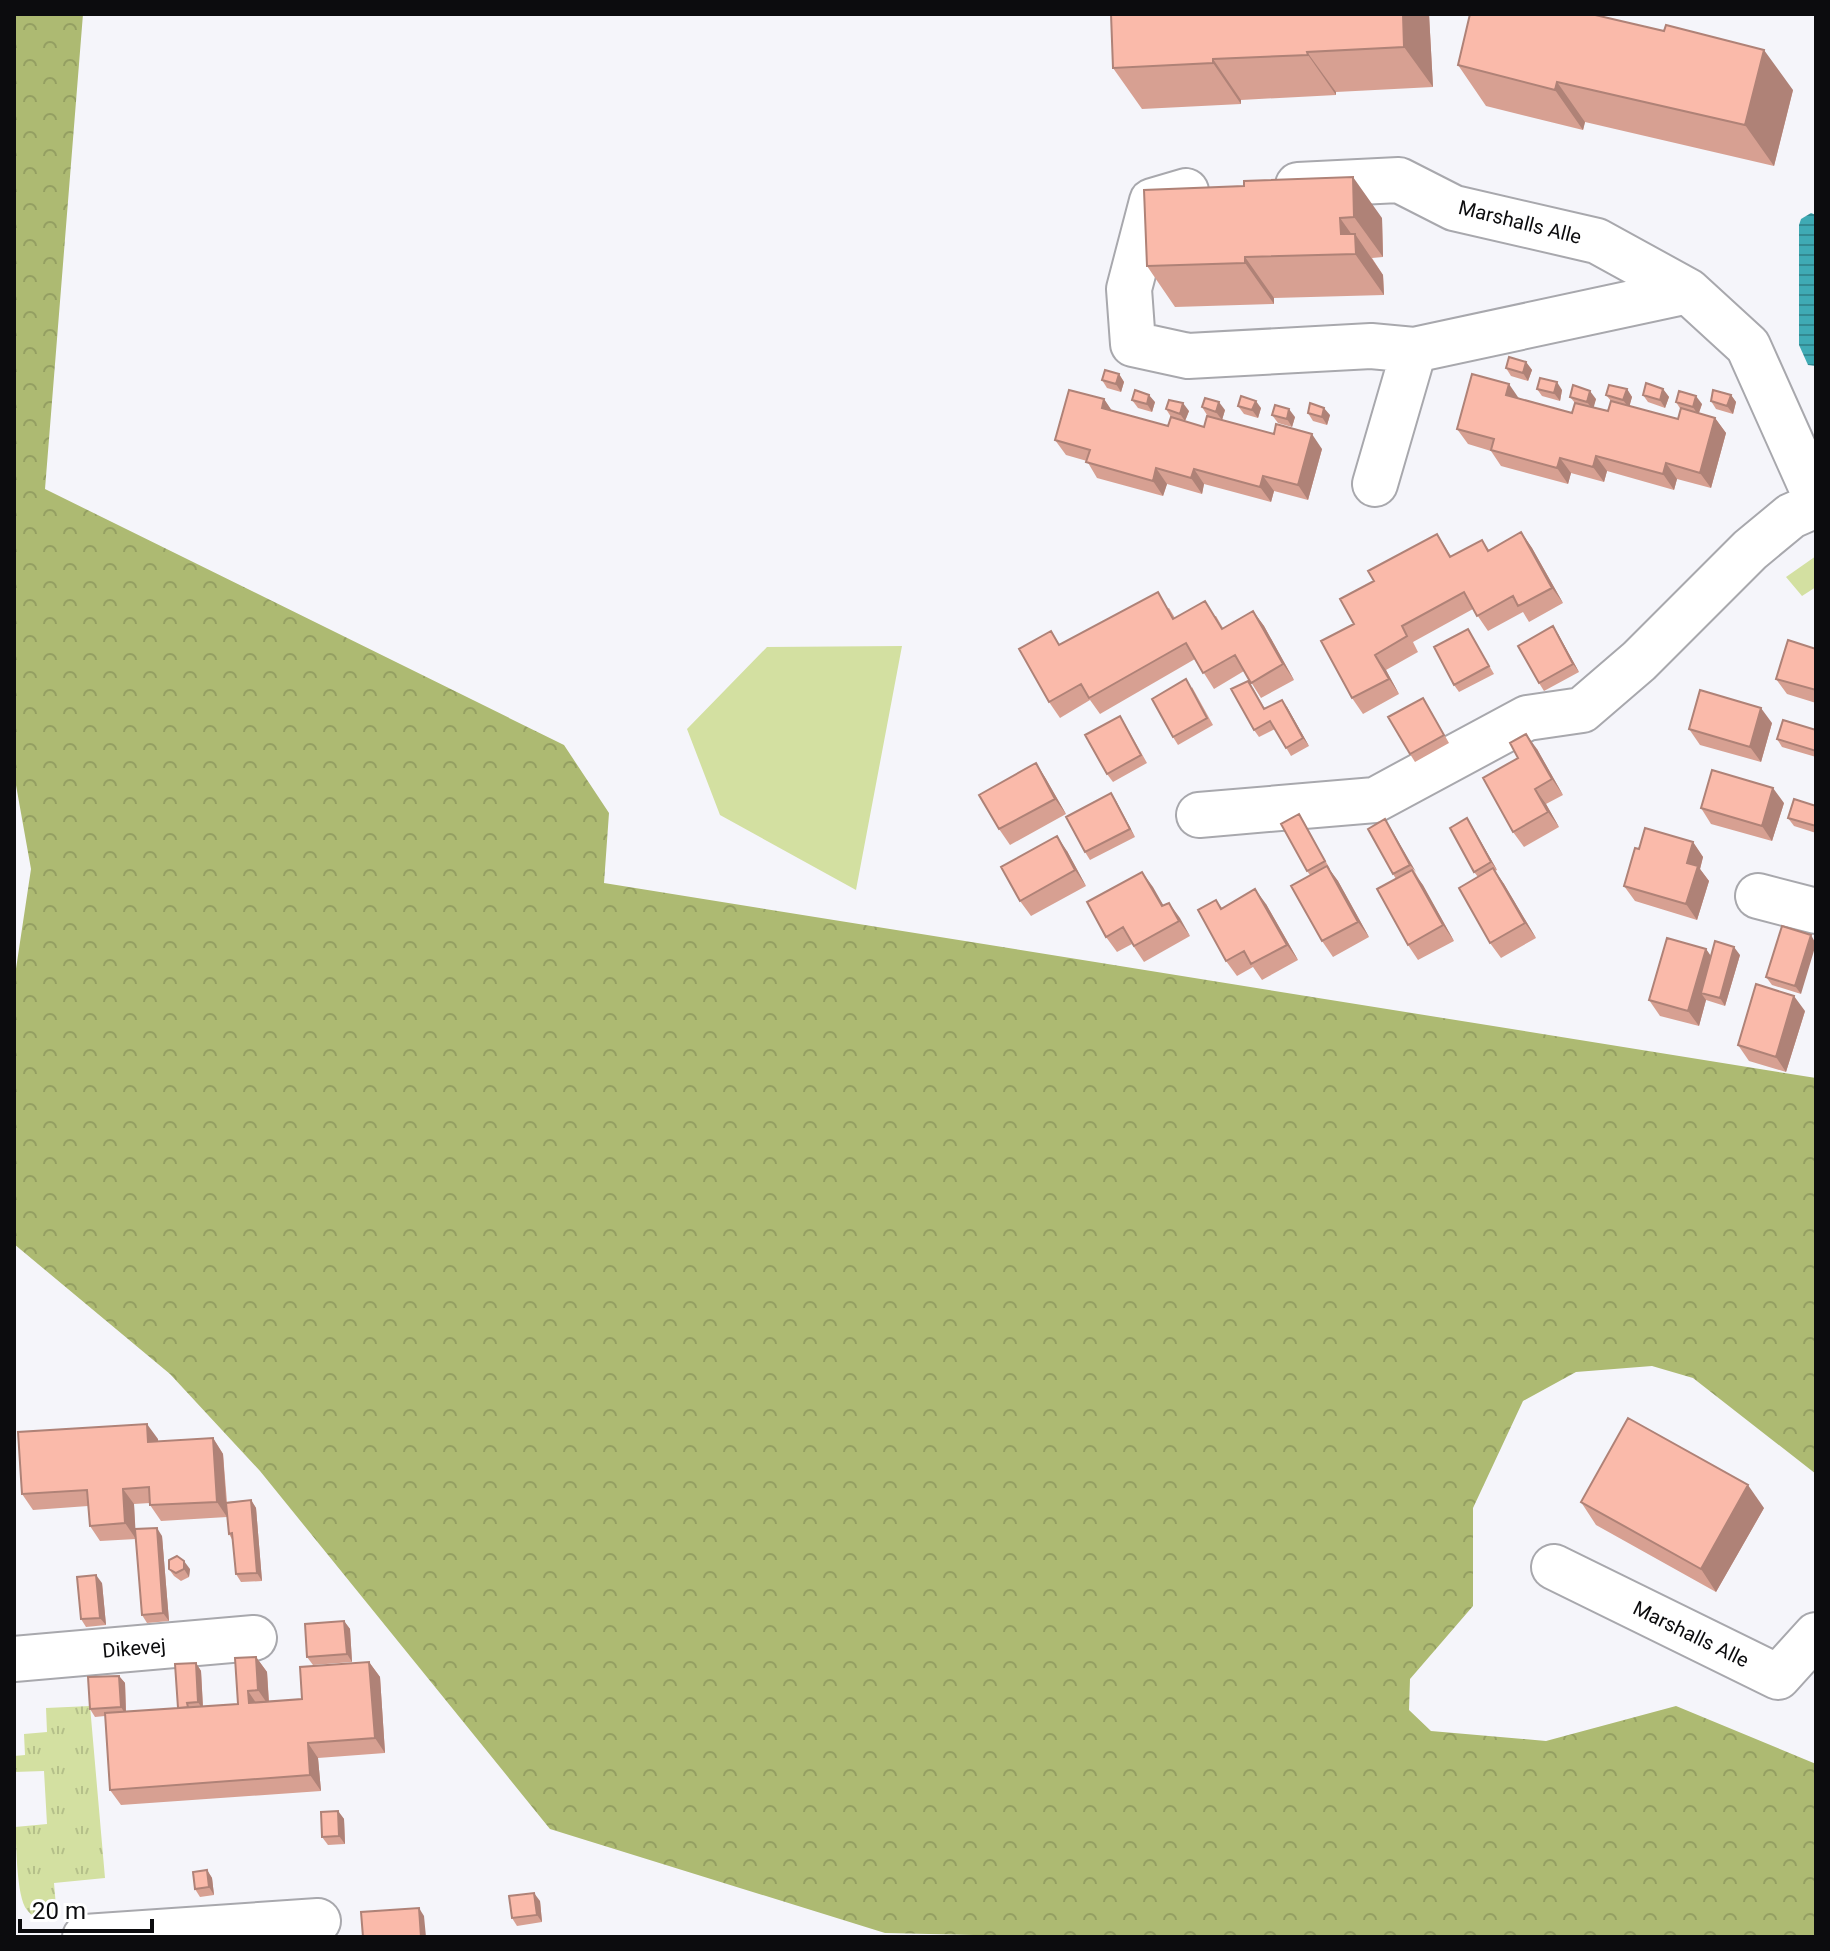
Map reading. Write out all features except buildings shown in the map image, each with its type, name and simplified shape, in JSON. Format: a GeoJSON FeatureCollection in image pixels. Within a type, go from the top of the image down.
{"type":"FeatureCollection","features":[{"type":"Feature","properties":{"kind":"street","name":"Marshalls Alle"},"geometry":{"type":"LineString","coordinates":[[1688,291],[1414,350],[1371,346],[1188,356],[1133,344],[1129,289],[1152,201],[1179,191],[1399,180],[1454,208],[1597,241],[1688,291],[1748,346],[1816,498]]}},
{"type":"Feature","properties":{"kind":"street"},"geometry":{"type":"LineString","coordinates":[[1375,484],[1414,350]]}},
{"type":"Feature","properties":{"kind":"street"},"geometry":{"type":"LineString","coordinates":[[1199,815],[1375,800],[1527,718],[1582,710],[1639,661],[1750,550],[1791,516],[1816,505]]}},
{"type":"Feature","properties":{"kind":"street"},"geometry":{"type":"LineString","coordinates":[[1758,896],[1816,911]]}},
{"type":"Feature","properties":{"kind":"street","name":"Marshalls Alle"},"geometry":{"type":"LineString","coordinates":[[1554,1567],[1778,1677],[1816,1635]]}},
{"type":"Feature","properties":{"kind":"street","name":"Dikevej"},"geometry":{"type":"LineString","coordinates":[[14,1659],[254,1638]]}},
{"type":"Feature","properties":{"kind":"street"},"geometry":{"type":"LineString","coordinates":[[85,1937],[318,1921]]}},
{"type":"Feature","properties":{"kind":"green space"},"geometry":{"type":"Polygon","coordinates":[[[14,14],[83,14],[45,489],[564,745],[609,813],[604,883],[1816,1078],[1816,1474],[1693,1378],[1652,1366],[1576,1372],[1523,1401],[1473,1508],[1473,1606],[1410,1679],[1409,1710],[1431,1731],[1546,1741],[1676,1706],[1816,1764],[1816,1937],[1067,1937],[885,1933],[550,1829],[260,1471],[170,1374],[14,1244],[14,982],[31,869],[14,774],[14,14]]]}},
{"type":"Feature","properties":{"kind":"green space"},"geometry":{"type":"Polygon","coordinates":[[[1816,556],[1816,587],[1802,596],[1786,577],[1816,556]]]}},
{"type":"Feature","properties":{"kind":"green space"},"geometry":{"type":"Polygon","coordinates":[[[902,646],[856,890],[720,815],[687,729],[767,647],[902,646]]]}},
{"type":"Feature","properties":{"kind":"green space"},"geometry":{"type":"Polygon","coordinates":[[[90,1706],[105,1878],[54,1883],[57,1918],[45,1919],[30,1913],[23,1903],[15,1827],[47,1824],[44,1771],[14,1772],[14,1756],[25,1755],[24,1734],[47,1732],[46,1708],[90,1706]]]}},
{"type":"Feature","properties":{"kind":"water"},"geometry":{"type":"Polygon","coordinates":[[[1811,213],[1816,215],[1816,366],[1808,365],[1799,345],[1799,225],[1801,219],[1811,213]]]}}]}
